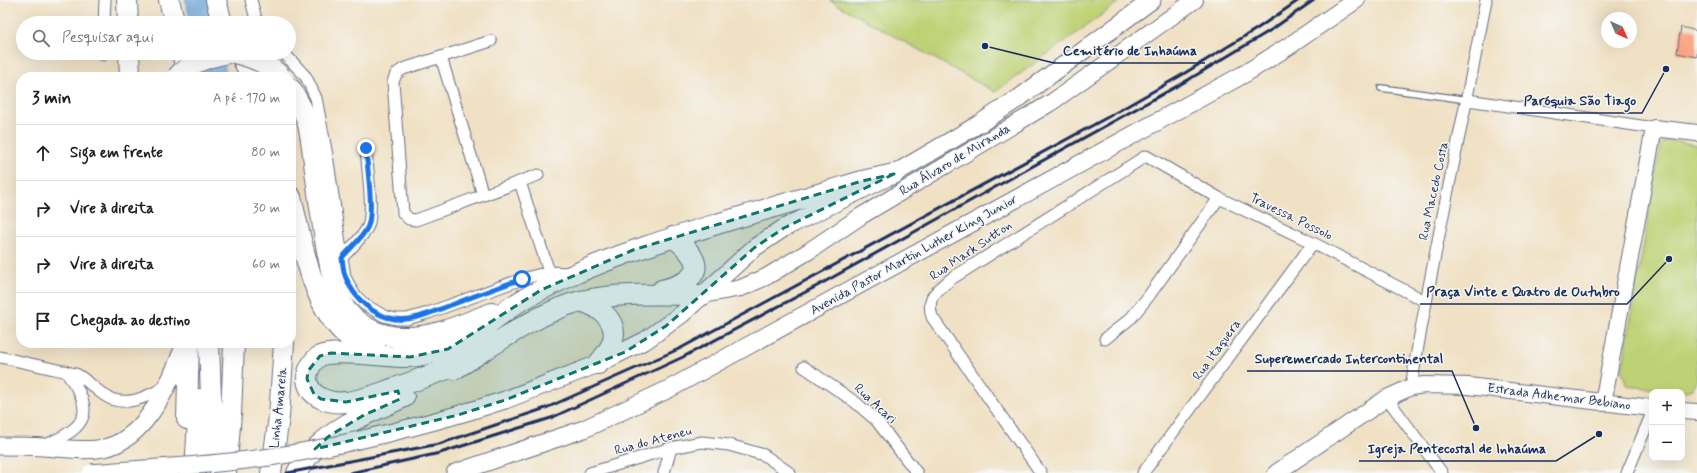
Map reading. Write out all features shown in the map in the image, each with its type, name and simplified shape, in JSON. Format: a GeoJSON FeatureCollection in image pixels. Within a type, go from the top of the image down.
{"type":"FeatureCollection","features":[{"type":"Feature","properties":{"kind":"highway"},"geometry":{"type":"LineString","coordinates":[[127,0],[128,16]]}},
{"type":"Feature","properties":{"kind":"highway"},"geometry":{"type":"LineString","coordinates":[[169,0],[173,16]]}},
{"type":"Feature","properties":{"kind":"highway"},"geometry":{"type":"LineString","coordinates":[[216,0],[220,16]]}},
{"type":"Feature","properties":{"kind":"highway"},"geometry":{"type":"LineString","coordinates":[[129,60],[130,72]]}},
{"type":"Feature","properties":{"kind":"highway"},"geometry":{"type":"LineString","coordinates":[[184,60],[187,72]]}},
{"type":"Feature","properties":{"kind":"highway"},"geometry":{"type":"LineString","coordinates":[[182,72],[203,60]]}},
{"type":"Feature","properties":{"kind":"highway"},"geometry":{"type":"LineString","coordinates":[[232,60],[236,72]]}},
{"type":"Feature","properties":{"kind":"highway"},"geometry":{"type":"LineString","coordinates":[[243,60],[249,72]]}},
{"type":"Feature","properties":{"kind":"highway"},"geometry":{"type":"LineString","coordinates":[[257,60],[275,72]]}},
{"type":"Feature","properties":{"kind":"highway"},"geometry":{"type":"LineString","coordinates":[[296,97],[307,122],[333,281],[341,302],[352,317],[368,328],[387,336],[408,337],[426,335],[458,326],[513,306],[576,273],[633,250],[862,181],[894,174]]}},
{"type":"Feature","properties":{"kind":"highway"},"geometry":{"type":"LineString","coordinates":[[296,215],[317,292],[331,318],[344,332],[360,344],[388,357]]}},
{"type":"Feature","properties":{"kind":"highway"},"geometry":{"type":"LineString","coordinates":[[649,294],[679,286],[692,277],[695,271],[696,265],[691,253],[687,248],[673,238]]}},
{"type":"Feature","properties":{"kind":"highway"},"geometry":{"type":"LineString","coordinates":[[297,473],[312,452],[329,436],[345,425],[423,388],[533,322],[555,311],[580,301],[610,296],[649,294],[704,295]]}},
{"type":"Feature","properties":{"kind":"highway"},"geometry":{"type":"LineString","coordinates":[[580,301],[592,304],[600,309],[612,324],[614,334],[612,343],[598,364]]}},
{"type":"Feature","properties":{"kind":"highway"},"geometry":{"type":"LineString","coordinates":[[466,362],[376,394],[346,402],[332,402],[321,399],[314,394],[307,379],[308,371],[313,363],[320,356],[331,353],[410,357],[448,348],[469,338],[513,306]]}},
{"type":"Feature","properties":{"kind":"highway"},"geometry":{"type":"LineString","coordinates":[[189,348],[186,437],[189,473]]}},
{"type":"Feature","properties":{"kind":"highway"},"geometry":{"type":"LineString","coordinates":[[196,473],[200,377],[204,348]]}},
{"type":"Feature","properties":{"kind":"highway"},"geometry":{"type":"LineString","coordinates":[[209,348],[213,447],[220,473]]}},
{"type":"Feature","properties":{"kind":"highway"},"geometry":{"type":"LineString","coordinates":[[226,473],[231,414],[234,348]]}},
{"type":"Feature","properties":{"kind":"highway","name":"Linha Amarela"},"geometry":{"type":"LineString","coordinates":[[271,473],[279,417],[284,348]]}},
{"type":"Feature","properties":{"kind":"main road"},"geometry":{"type":"LineString","coordinates":[[91,473],[217,462],[316,449],[458,415],[506,400],[598,364],[646,340],[666,326],[704,295],[754,248],[784,228],[894,174],[931,153],[1019,98],[1152,0]]}},
{"type":"Feature","properties":{"kind":"main road","name":"Rua Álvaro de Miranda"},"geometry":{"type":"LineString","coordinates":[[704,295],[741,288],[766,277],[809,251],[861,216],[1052,102],[1195,0]]}},
{"type":"Feature","properties":{"kind":"main road","name":"Avenida Pastor Martin Luther King Junior"},"geometry":{"type":"LineString","coordinates":[[454,473],[584,429],[669,389],[1246,73],[1289,46],[1356,0]]}},
{"type":"Feature","properties":{"kind":"main road"},"geometry":{"type":"LineString","coordinates":[[1603,403],[1654,128],[1697,133]]}},
{"type":"Feature","properties":{"kind":"main road"},"geometry":{"type":"LineString","coordinates":[[0,446],[42,446],[88,449],[104,448],[118,443],[128,437],[148,418],[156,406],[183,348]]}},
{"type":"Feature","properties":{"kind":"main road","name":"Estrada Adhemar Bebiano"},"geometry":{"type":"LineString","coordinates":[[1276,473],[1387,398],[1411,387],[1424,385],[1468,386],[1649,408]]}},
{"type":"Feature","properties":{"kind":"main road"},"geometry":{"type":"LineString","coordinates":[[1685,411],[1697,412]]}},
{"type":"Feature","properties":{"kind":"street"},"geometry":{"type":"LineString","coordinates":[[104,16],[105,0]]}},
{"type":"Feature","properties":{"kind":"street"},"geometry":{"type":"LineString","coordinates":[[251,0],[255,16]]}},
{"type":"Feature","properties":{"kind":"street","name":"Rua Macedo Costa"},"geometry":{"type":"LineString","coordinates":[[1411,387],[1425,301],[1468,100],[1486,0]]}},
{"type":"Feature","properties":{"kind":"street"},"geometry":{"type":"LineString","coordinates":[[492,41],[403,69],[396,74],[393,82],[403,213],[409,219],[416,220],[538,175]]}},
{"type":"Feature","properties":{"kind":"street"},"geometry":{"type":"LineString","coordinates":[[441,57],[483,195]]}},
{"type":"Feature","properties":{"kind":"street"},"geometry":{"type":"LineString","coordinates":[[290,60],[306,77],[316,98],[327,155],[345,277],[354,294],[373,310],[384,316],[396,319],[407,319],[428,313],[522,279],[549,272],[576,273]]}},
{"type":"Feature","properties":{"kind":"street"},"geometry":{"type":"LineString","coordinates":[[1468,100],[1654,128]]}},
{"type":"Feature","properties":{"kind":"street"},"geometry":{"type":"LineString","coordinates":[[342,258],[364,234],[368,226],[370,203],[366,148]]}},
{"type":"Feature","properties":{"kind":"street","name":"Travessa Possolo"},"geometry":{"type":"LineString","coordinates":[[1146,156],[1219,198],[1313,243],[1425,301]]}},
{"type":"Feature","properties":{"kind":"street","name":"Rua Mark Sutton"},"geometry":{"type":"LineString","coordinates":[[1041,473],[932,317],[929,306],[933,294],[951,279],[1146,156]]}},
{"type":"Feature","properties":{"kind":"street"},"geometry":{"type":"LineString","coordinates":[[520,182],[549,272]]}},
{"type":"Feature","properties":{"kind":"street"},"geometry":{"type":"LineString","coordinates":[[1105,339],[1131,318],[1148,297],[1219,198]]}},
{"type":"Feature","properties":{"kind":"street","name":"Rua Itaquera"},"geometry":{"type":"LineString","coordinates":[[1143,473],[1313,243]]}},
{"type":"Feature","properties":{"kind":"street"},"geometry":{"type":"LineString","coordinates":[[0,357],[65,371],[85,379],[105,396],[115,400],[124,401],[147,397],[165,387]]}},
{"type":"Feature","properties":{"kind":"street","name":"Rua Acari"},"geometry":{"type":"LineString","coordinates":[[804,367],[855,402],[876,420],[917,473]]}},
{"type":"Feature","properties":{"kind":"street"},"geometry":{"type":"LineString","coordinates":[[42,446],[64,437],[73,431],[80,424],[84,415],[81,396],[74,382],[65,371]]}},
{"type":"Feature","properties":{"kind":"street"},"geometry":{"type":"LineString","coordinates":[[1387,398],[1442,473]]}},
{"type":"Feature","properties":{"kind":"street"},"geometry":{"type":"LineString","coordinates":[[1627,473],[1649,420]]}},
{"type":"Feature","properties":{"kind":"street","name":"Rua do Ateneu"},"geometry":{"type":"LineString","coordinates":[[590,473],[671,448],[702,442],[729,446],[764,455],[790,473]]}},
{"type":"Feature","properties":{"kind":"street"},"geometry":{"type":"LineString","coordinates":[[664,473],[671,448]]}},
{"type":"Feature","properties":{"kind":"lane"},"geometry":{"type":"LineString","coordinates":[[1381,88],[1468,100]]}},
{"type":"Feature","properties":{"kind":"highlighted area"},"geometry":{"type":"Polygon","coordinates":[[[894,174],[784,228],[754,248],[666,326],[625,352],[505,400],[458,415],[315,449],[329,436],[364,415],[400,399],[398,391],[346,402],[321,399],[314,394],[307,379],[308,371],[320,356],[331,353],[410,357],[448,349],[541,290],[633,250],[862,181],[894,174]]]}},
{"type":"Feature","properties":{"kind":"green space"},"geometry":{"type":"Polygon","coordinates":[[[829,0],[1122,0],[995,92],[829,0]]]}},
{"type":"Feature","properties":{"kind":"green space"},"geometry":{"type":"Polygon","coordinates":[[[1669,140],[1697,145],[1697,381],[1692,389],[1686,391],[1685,389],[1634,387],[1626,384],[1622,371],[1662,143],[1669,140]]]}},
{"type":"Feature","properties":{"kind":"building"},"geometry":{"type":"Polygon","coordinates":[[[1681,27],[1697,31],[1697,57],[1677,53],[1681,27]]]}},
{"type":"Feature","properties":{"kind":"waterway"},"geometry":{"type":"LineString","coordinates":[[197,0],[201,16]]}},
{"type":"Feature","properties":{"kind":"waterway"},"geometry":{"type":"LineString","coordinates":[[211,60],[214,72]]}},
{"type":"Feature","properties":{"kind":"railway"},"geometry":{"type":"LineString","coordinates":[[287,473],[439,444],[546,408],[681,348],[1108,117],[1180,76],[1258,28],[1299,0]]}},
{"type":"Feature","properties":{"kind":"railway"},"geometry":{"type":"LineString","coordinates":[[350,473],[440,453],[551,418],[683,357],[817,286],[1188,80],[1271,30],[1314,0]]}},
{"type":"Feature","properties":{"kind":"place","name":"Cemitério de Inhaúma"},"geometry":{"type":"Point","coordinates":[985,46]}},
{"type":"Feature","properties":{"kind":"place","name":"Paróquia São Tiago"},"geometry":{"type":"Point","coordinates":[1666,69]}},
{"type":"Feature","properties":{"kind":"place","name":"Praça Vinte e Quatro de Outubro"},"geometry":{"type":"Point","coordinates":[1669,259]}},
{"type":"Feature","properties":{"kind":"place","name":"Superemercado Intercontinental"},"geometry":{"type":"Point","coordinates":[1476,428]}},
{"type":"Feature","properties":{"kind":"place","name":"Igreja Pentecostal de Inhaúma"},"geometry":{"type":"Point","coordinates":[1599,434]}},
{"type":"Feature","properties":{"kind":"route"},"geometry":{"type":"LineString","coordinates":[[366,148],[370,203],[368,226],[364,234],[342,258],[345,277],[354,294],[364,304],[384,316],[396,319],[407,319],[428,313],[522,279]]}}]}
